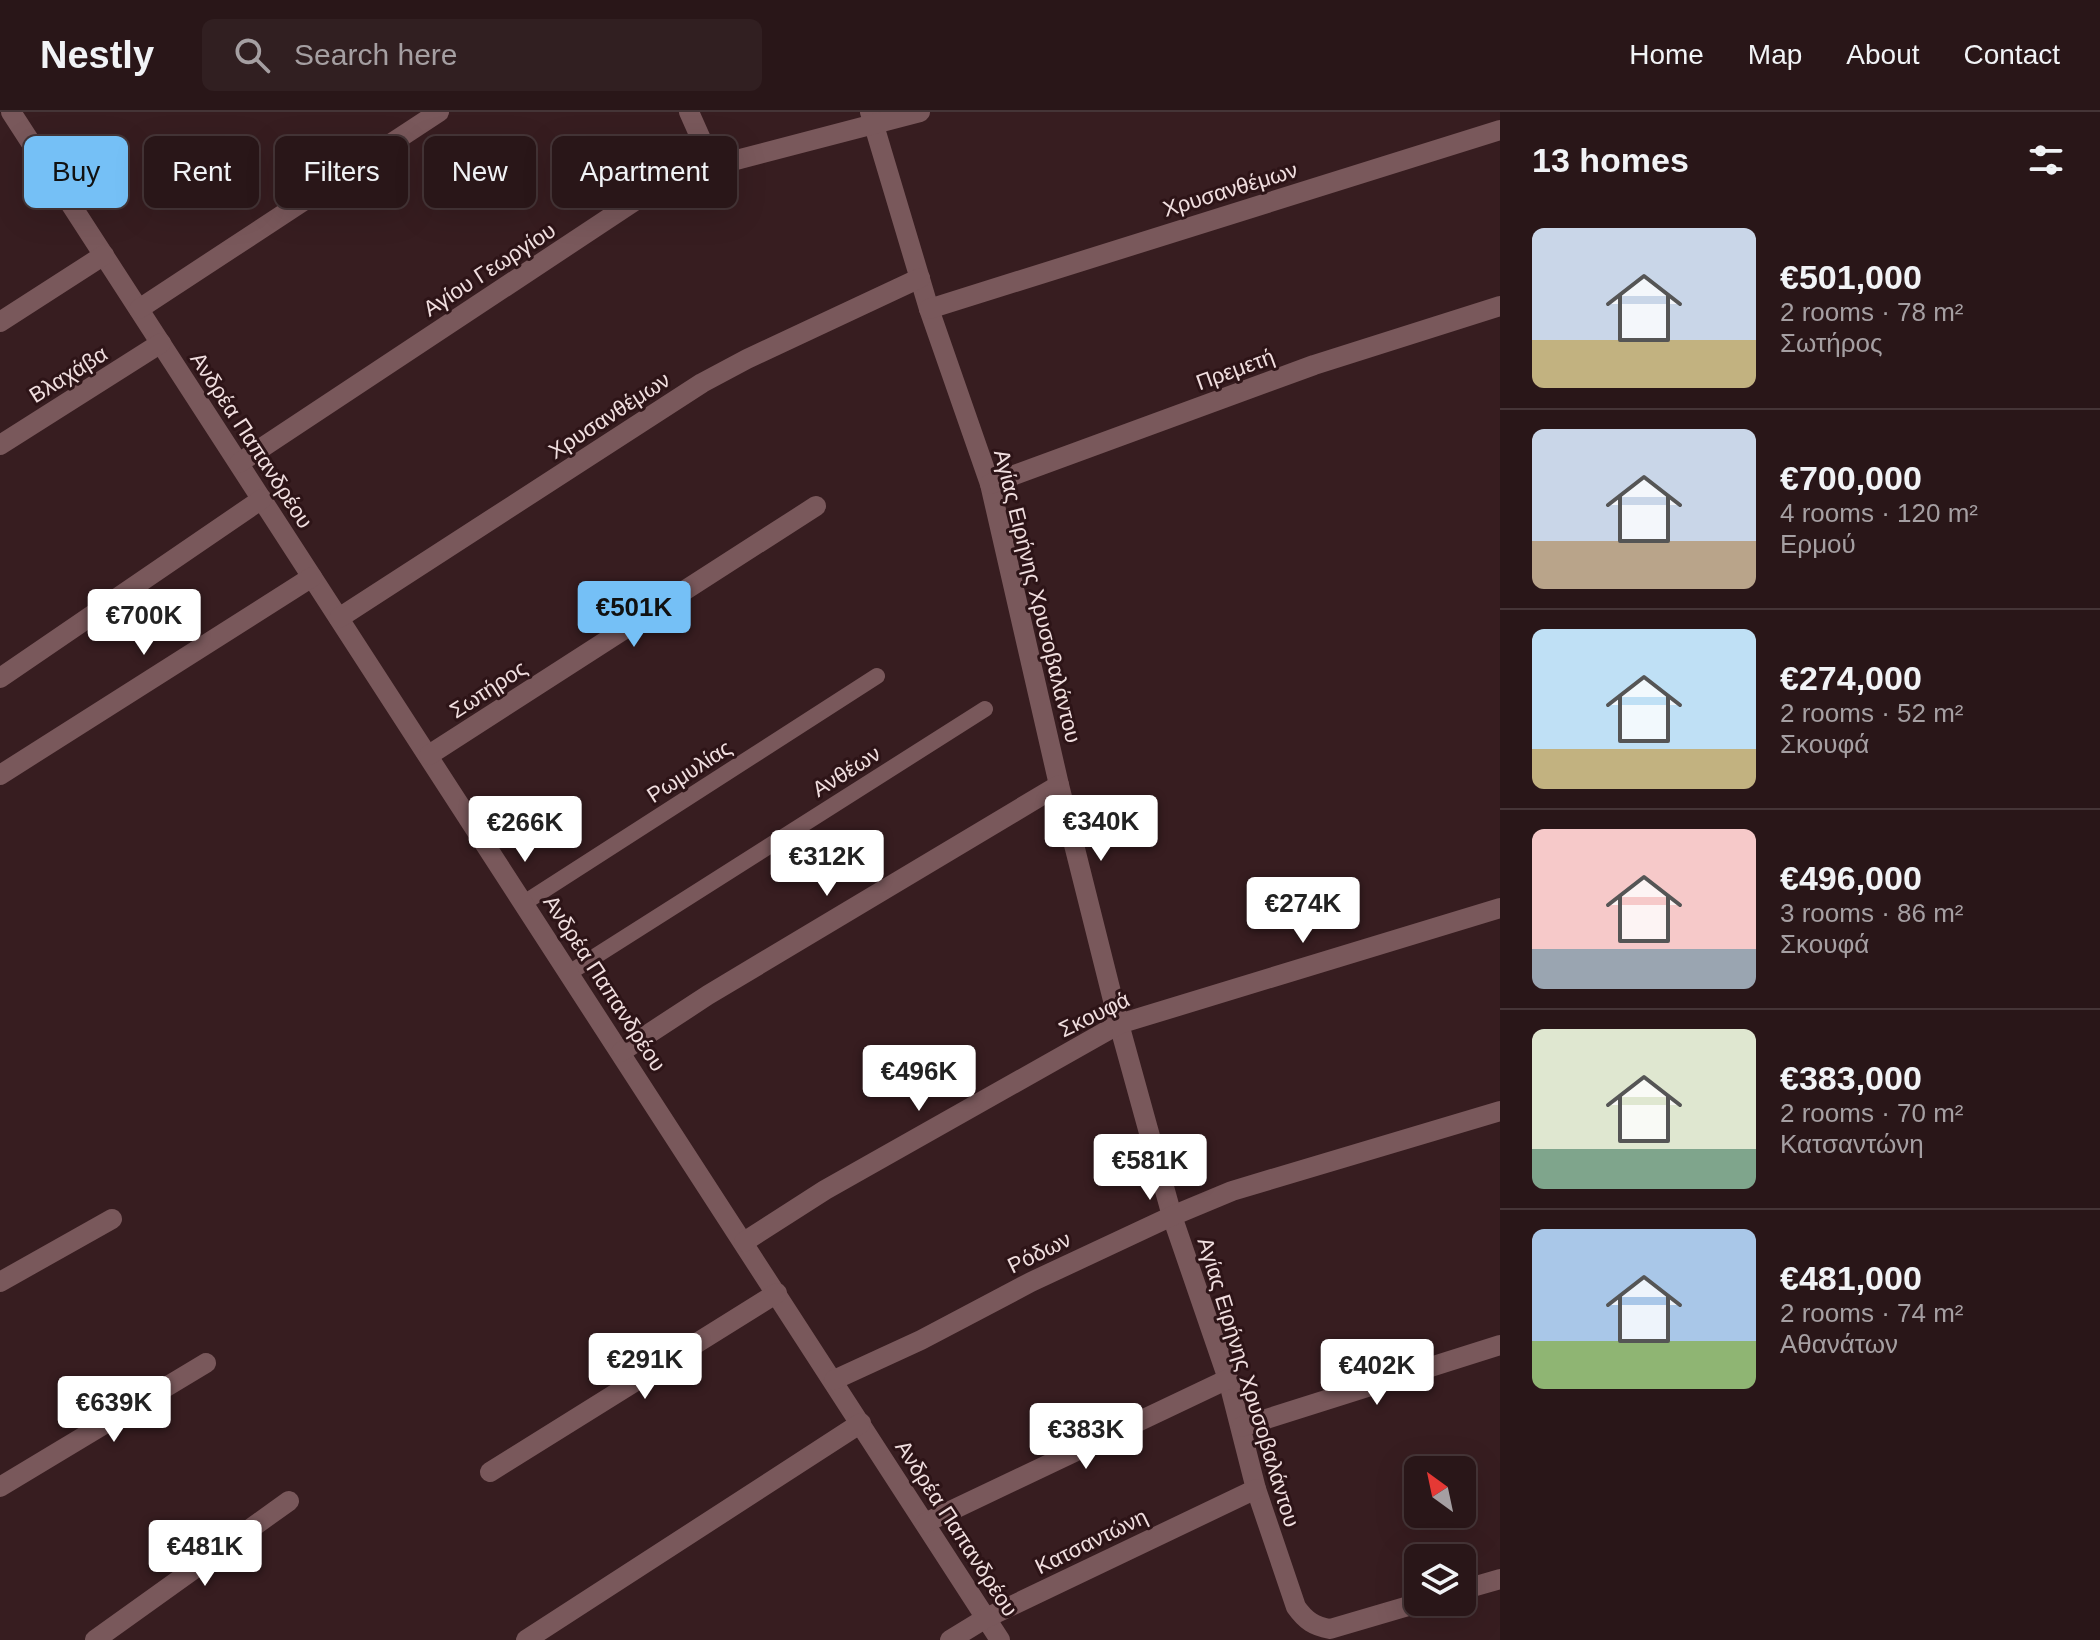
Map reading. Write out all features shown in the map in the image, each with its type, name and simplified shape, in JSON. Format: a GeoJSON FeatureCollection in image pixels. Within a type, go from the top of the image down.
{"type":"FeatureCollection","features":[{"type":"Feature","properties":{"kind":"street","name":"Ανδρέα Παπανδρέου"},"geometry":{"type":"LineString","coordinates":[[11,112],[1000,1640]]}},
{"type":"Feature","properties":{"kind":"street"},"geometry":{"type":"LineString","coordinates":[[139,309],[439,112]]}},
{"type":"Feature","properties":{"kind":"street"},"geometry":{"type":"LineString","coordinates":[[689,112],[700,136]]}},
{"type":"Feature","properties":{"kind":"street","name":"Αγίου Γεωργίου"},"geometry":{"type":"LineString","coordinates":[[737,159],[872,119],[920,112]]}},
{"type":"Feature","properties":{"kind":"street","name":"Αγίας Ειρήνης Χρυσοβαλάντου"},"geometry":{"type":"LineString","coordinates":[[872,119],[929,309],[990,484],[1059,785],[1119,1024],[1172,1216],[1228,1379],[1256,1489],[1296,1607],[1304,1619],[1331,1634]]}},
{"type":"Feature","properties":{"kind":"street","name":"Χρυσανθέμων"},"geometry":{"type":"LineString","coordinates":[[929,309],[1500,130]]}},
{"type":"Feature","properties":{"kind":"street","name":"Αγίου Γεωργίου"},"geometry":{"type":"LineString","coordinates":[[239,463],[624,208]]}},
{"type":"Feature","properties":{"kind":"street"},"geometry":{"type":"LineString","coordinates":[[0,322],[104,255]]}},
{"type":"Feature","properties":{"kind":"street","name":"Χρυσανθέμων"},"geometry":{"type":"LineString","coordinates":[[339,618],[702,383],[920,278]]}},
{"type":"Feature","properties":{"kind":"street","name":"Πρεμετή"},"geometry":{"type":"LineString","coordinates":[[990,484],[1314,365],[1500,306]]}},
{"type":"Feature","properties":{"kind":"street","name":"Βλαχάβα"},"geometry":{"type":"LineString","coordinates":[[0,445],[161,343]]}},
{"type":"Feature","properties":{"kind":"street"},"geometry":{"type":"LineString","coordinates":[[0,678],[262,499]]}},
{"type":"Feature","properties":{"kind":"street","name":"Σωτήρος"},"geometry":{"type":"LineString","coordinates":[[429,755],[816,506]]}},
{"type":"Feature","properties":{"kind":"street"},"geometry":{"type":"LineString","coordinates":[[0,775],[312,577]]}},
{"type":"Feature","properties":{"kind":"street"},"geometry":{"type":"LineString","coordinates":[[621,1052],[722,987],[1059,785]]}},
{"type":"Feature","properties":{"kind":"street","name":"Σκουφά"},"geometry":{"type":"LineString","coordinates":[[744,1242],[825,1190],[1119,1024],[1500,908]]}},
{"type":"Feature","properties":{"kind":"street","name":"Ρόδων"},"geometry":{"type":"LineString","coordinates":[[834,1380],[921,1340],[1031,1282],[1232,1191],[1500,1111]]}},
{"type":"Feature","properties":{"kind":"street"},"geometry":{"type":"LineString","coordinates":[[0,1282],[112,1219]]}},
{"type":"Feature","properties":{"kind":"street"},"geometry":{"type":"LineString","coordinates":[[490,1472],[777,1293]]}},
{"type":"Feature","properties":{"kind":"street"},"geometry":{"type":"LineString","coordinates":[[1241,1427],[1500,1345]]}},
{"type":"Feature","properties":{"kind":"street"},"geometry":{"type":"LineString","coordinates":[[0,1487],[206,1363]]}},
{"type":"Feature","properties":{"kind":"street"},"geometry":{"type":"LineString","coordinates":[[925,1523],[1228,1379]]}},
{"type":"Feature","properties":{"kind":"street"},"geometry":{"type":"LineString","coordinates":[[526,1640],[861,1423]]}},
{"type":"Feature","properties":{"kind":"street","name":"Κατσαντώνη"},"geometry":{"type":"LineString","coordinates":[[950,1640],[986,1618],[1256,1489]]}},
{"type":"Feature","properties":{"kind":"street"},"geometry":{"type":"LineString","coordinates":[[95,1640],[289,1501]]}},
{"type":"Feature","properties":{"kind":"street"},"geometry":{"type":"LineString","coordinates":[[1476,1586],[1500,1579]]}},
{"type":"Feature","properties":{"kind":"street"},"geometry":{"type":"LineString","coordinates":[[1331,1634],[1404,1608]]}},
{"type":"Feature","properties":{"kind":"lane","name":"Ρωμυλίας"},"geometry":{"type":"LineString","coordinates":[[524,903],[877,676]]}},
{"type":"Feature","properties":{"kind":"lane","name":"Ανθέων"},"geometry":{"type":"LineString","coordinates":[[569,973],[985,709]]}}]}
